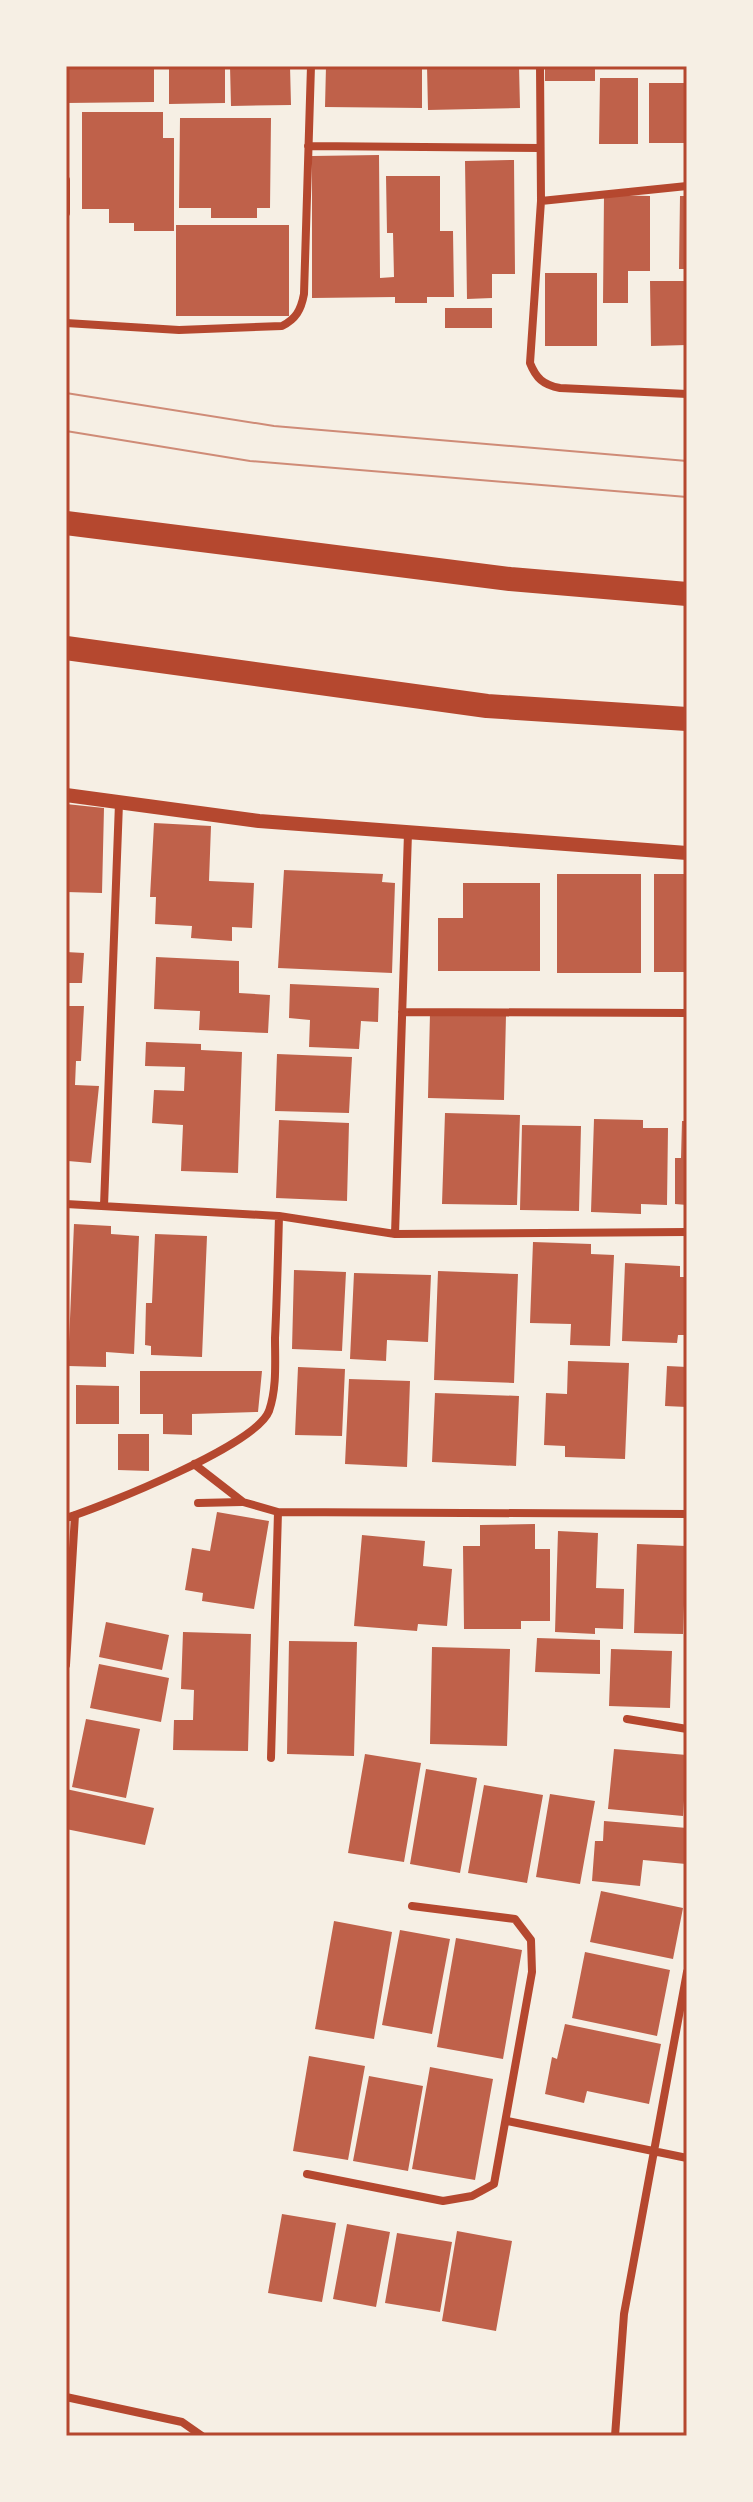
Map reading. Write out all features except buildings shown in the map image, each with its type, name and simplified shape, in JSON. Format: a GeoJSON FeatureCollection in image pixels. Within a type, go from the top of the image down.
{"type":"FeatureCollection","features":[{"type":"Feature","properties":{"kind":"highway"},"geometry":{"type":"LineString","coordinates":[[66,523],[510,579],[687,594]]}},
{"type":"Feature","properties":{"kind":"highway"},"geometry":{"type":"LineString","coordinates":[[66,648],[487,706],[687,719]]}},
{"type":"Feature","properties":{"kind":"street"},"geometry":{"type":"LineString","coordinates":[[66,323],[179,330],[282,326],[292,321],[301,308],[304,294],[311,66]]}},
{"type":"Feature","properties":{"kind":"street"},"geometry":{"type":"LineString","coordinates":[[540,66],[541,201],[530,363],[535,374],[550,386],[560,388],[687,394]]}},
{"type":"Feature","properties":{"kind":"street"},"geometry":{"type":"LineString","coordinates":[[308,146],[540,148]]}},
{"type":"Feature","properties":{"kind":"street"},"geometry":{"type":"LineString","coordinates":[[66,180],[66,213]]}},
{"type":"Feature","properties":{"kind":"street"},"geometry":{"type":"LineString","coordinates":[[541,201],[687,186]]}},
{"type":"Feature","properties":{"kind":"street"},"geometry":{"type":"LineString","coordinates":[[66,795],[408,833],[687,853]]}},
{"type":"Feature","properties":{"kind":"street"},"geometry":{"type":"LineString","coordinates":[[104,1206],[119,803]]}},
{"type":"Feature","properties":{"kind":"street"},"geometry":{"type":"LineString","coordinates":[[395,1234],[408,833]]}},
{"type":"Feature","properties":{"kind":"street"},"geometry":{"type":"LineString","coordinates":[[402,1012],[687,1013]]}},
{"type":"Feature","properties":{"kind":"street"},"geometry":{"type":"LineString","coordinates":[[66,1204],[279,1216],[395,1234],[687,1232]]}},
{"type":"Feature","properties":{"kind":"street"},"geometry":{"type":"LineString","coordinates":[[66,1665],[70,1516],[114,1501],[194,1464],[254,1430],[268,1414],[274,1377],[279,1216]]}},
{"type":"Feature","properties":{"kind":"street"},"geometry":{"type":"LineString","coordinates":[[194,1464],[243,1502]]}},
{"type":"Feature","properties":{"kind":"street"},"geometry":{"type":"LineString","coordinates":[[198,1503],[243,1502],[278,1512],[687,1514]]}},
{"type":"Feature","properties":{"kind":"street"},"geometry":{"type":"LineString","coordinates":[[271,1758],[278,1512]]}},
{"type":"Feature","properties":{"kind":"street"},"geometry":{"type":"LineString","coordinates":[[627,1719],[687,1729]]}},
{"type":"Feature","properties":{"kind":"street"},"geometry":{"type":"LineString","coordinates":[[307,2174],[443,2201],[472,2196],[494,2184],[532,1972],[531,1940],[515,1919],[412,1906]]}},
{"type":"Feature","properties":{"kind":"street"},"geometry":{"type":"LineString","coordinates":[[615,2436],[624,2314],[687,1972]]}},
{"type":"Feature","properties":{"kind":"street"},"geometry":{"type":"LineString","coordinates":[[507,2121],[687,2158]]}},
{"type":"Feature","properties":{"kind":"street"},"geometry":{"type":"LineString","coordinates":[[66,2397],[182,2422],[202,2436]]}},
{"type":"Feature","properties":{"kind":"tram line"},"geometry":{"type":"LineString","coordinates":[[66,393],[274,426],[687,461]]}},
{"type":"Feature","properties":{"kind":"tram line"},"geometry":{"type":"LineString","coordinates":[[66,431],[250,461],[687,497]]}}]}
